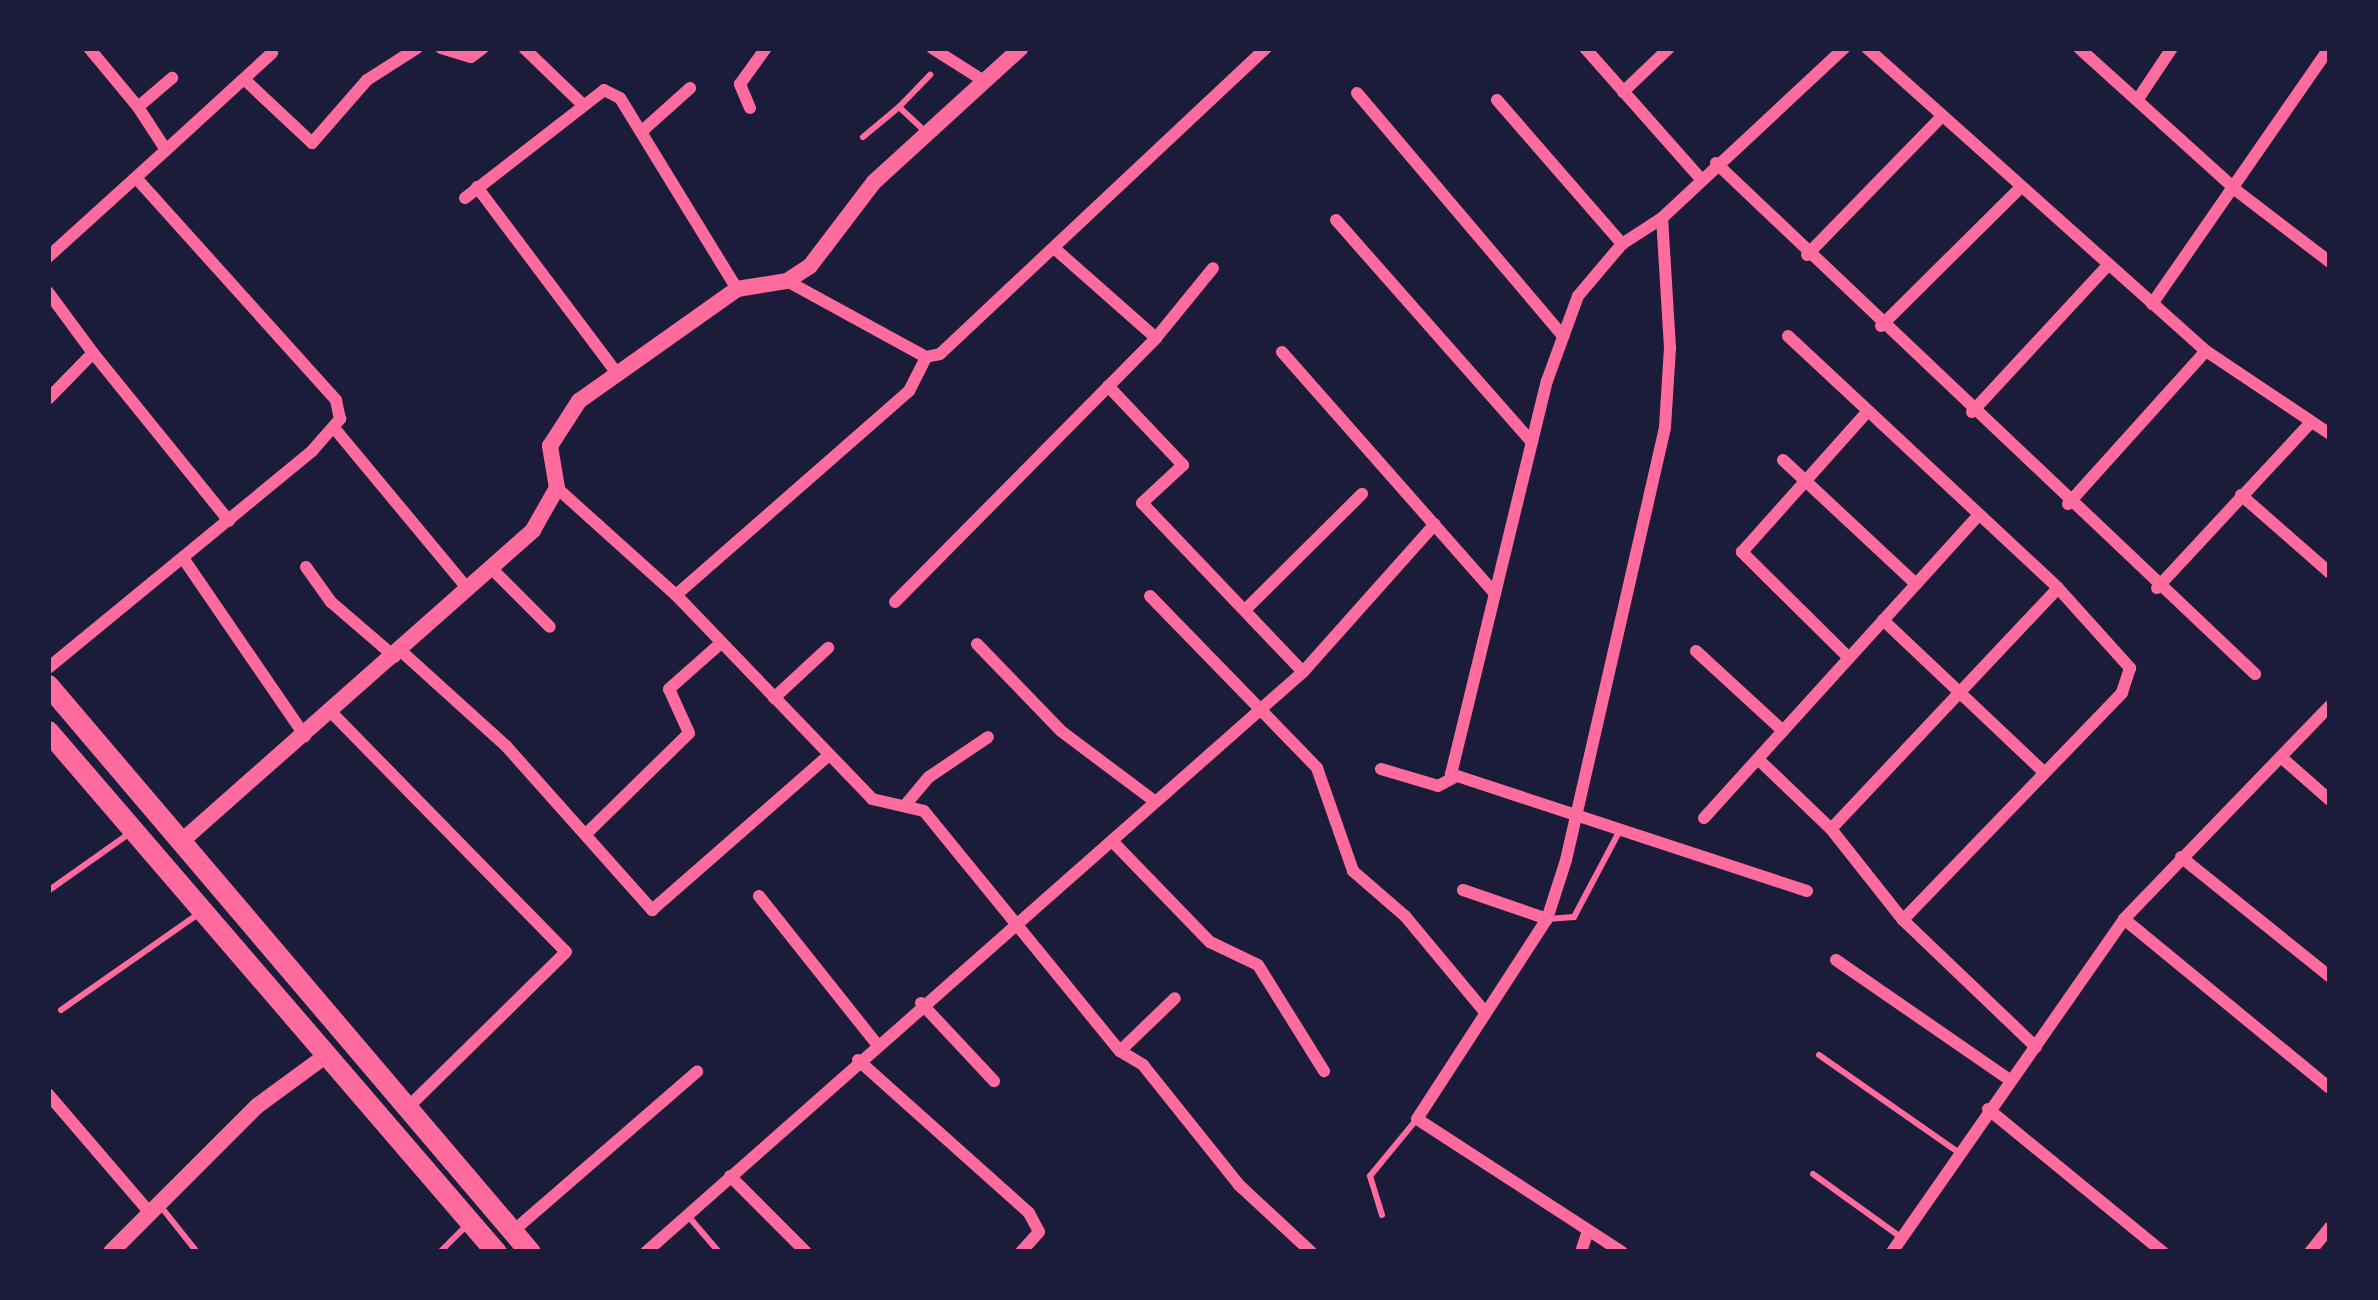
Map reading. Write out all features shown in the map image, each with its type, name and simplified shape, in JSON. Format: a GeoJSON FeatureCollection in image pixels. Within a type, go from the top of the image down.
{"type":"FeatureCollection","features":[{"type":"Feature","properties":{"kind":"main road"},"geometry":{"type":"LineString","coordinates":[[48,685],[530,1252]]}},
{"type":"Feature","properties":{"kind":"main road"},"geometry":{"type":"LineString","coordinates":[[48,731],[496,1252]]}},
{"type":"Feature","properties":{"kind":"street"},"geometry":{"type":"LineString","coordinates":[[89,48],[166,150]]}},
{"type":"Feature","properties":{"kind":"street"},"geometry":{"type":"LineString","coordinates":[[245,80],[312,143],[367,80],[417,48]]}},
{"type":"Feature","properties":{"kind":"street"},"geometry":{"type":"LineString","coordinates":[[441,48],[471,57],[483,48]]}},
{"type":"Feature","properties":{"kind":"street"},"geometry":{"type":"LineString","coordinates":[[524,48],[581,103]]}},
{"type":"Feature","properties":{"kind":"street"},"geometry":{"type":"LineString","coordinates":[[750,108],[740,84],[766,48]]}},
{"type":"Feature","properties":{"kind":"street"},"geometry":{"type":"LineString","coordinates":[[932,48],[984,81]]}},
{"type":"Feature","properties":{"kind":"street"},"geometry":{"type":"LineString","coordinates":[[1021,48],[926,132],[810,266],[787,281],[737,289],[616,372],[562,423],[550,446],[557,488],[676,595],[872,799],[907,803],[924,811],[1120,1051],[1143,1065],[1239,1184],[1311,1252]]}},
{"type":"Feature","properties":{"kind":"street"},"geometry":{"type":"LineString","coordinates":[[1585,48],[1701,179]]}},
{"type":"Feature","properties":{"kind":"street"},"geometry":{"type":"LineString","coordinates":[[1623,92],[1669,48]]}},
{"type":"Feature","properties":{"kind":"street"},"geometry":{"type":"LineString","coordinates":[[1381,769],[1438,787],[1453,778],[1532,442],[1578,296],[1622,244],[1662,218],[1844,48]]}},
{"type":"Feature","properties":{"kind":"street"},"geometry":{"type":"LineString","coordinates":[[1867,48],[2206,351],[2330,434]]}},
{"type":"Feature","properties":{"kind":"street"},"geometry":{"type":"LineString","coordinates":[[2079,48],[2140,95],[2237,191],[2330,262]]}},
{"type":"Feature","properties":{"kind":"street"},"geometry":{"type":"LineString","coordinates":[[2140,95],[2172,48]]}},
{"type":"Feature","properties":{"kind":"street"},"geometry":{"type":"LineString","coordinates":[[2152,304],[2237,191],[2330,48]]}},
{"type":"Feature","properties":{"kind":"street"},"geometry":{"type":"LineString","coordinates":[[676,595],[909,391],[926,357],[956,342],[1264,49]]}},
{"type":"Feature","properties":{"kind":"street"},"geometry":{"type":"LineString","coordinates":[[48,257],[272,53]]}},
{"type":"Feature","properties":{"kind":"street"},"geometry":{"type":"LineString","coordinates":[[138,107],[172,78]]}},
{"type":"Feature","properties":{"kind":"street"},"geometry":{"type":"LineString","coordinates":[[640,131],[690,88]]}},
{"type":"Feature","properties":{"kind":"street"},"geometry":{"type":"LineString","coordinates":[[465,197],[596,91],[612,93],[737,289]]}},
{"type":"Feature","properties":{"kind":"street"},"geometry":{"type":"LineString","coordinates":[[1357,93],[1563,336]]}},
{"type":"Feature","properties":{"kind":"street"},"geometry":{"type":"LineString","coordinates":[[1497,100],[1622,244]]}},
{"type":"Feature","properties":{"kind":"street"},"geometry":{"type":"LineString","coordinates":[[1807,255],[1940,118]]}},
{"type":"Feature","properties":{"kind":"street"},"geometry":{"type":"LineString","coordinates":[[1716,163],[2068,504],[2255,674]]}},
{"type":"Feature","properties":{"kind":"street"},"geometry":{"type":"LineString","coordinates":[[136,178],[337,400],[335,429],[468,589]]}},
{"type":"Feature","properties":{"kind":"street"},"geometry":{"type":"LineString","coordinates":[[477,187],[616,372]]}},
{"type":"Feature","properties":{"kind":"street"},"geometry":{"type":"LineString","coordinates":[[1882,326],[2020,188]]}},
{"type":"Feature","properties":{"kind":"street"},"geometry":{"type":"LineString","coordinates":[[1622,1252],[1417,1119],[1547,920],[1665,427],[1670,348],[1662,218]]}},
{"type":"Feature","properties":{"kind":"street"},"geometry":{"type":"LineString","coordinates":[[1336,220],[1532,442]]}},
{"type":"Feature","properties":{"kind":"street"},"geometry":{"type":"LineString","coordinates":[[1054,248],[1156,338]]}},
{"type":"Feature","properties":{"kind":"street"},"geometry":{"type":"LineString","coordinates":[[1972,412],[2108,266]]}},
{"type":"Feature","properties":{"kind":"street"},"geometry":{"type":"LineString","coordinates":[[895,602],[1156,338],[1213,268]]}},
{"type":"Feature","properties":{"kind":"street"},"geometry":{"type":"LineString","coordinates":[[787,281],[926,357]]}},
{"type":"Feature","properties":{"kind":"street"},"geometry":{"type":"LineString","coordinates":[[48,292],[229,521]]}},
{"type":"Feature","properties":{"kind":"street"},"geometry":{"type":"LineString","coordinates":[[1788,336],[2125,656],[2129,681],[1903,920]]}},
{"type":"Feature","properties":{"kind":"street"},"geometry":{"type":"LineString","coordinates":[[2068,504],[2206,351]]}},
{"type":"Feature","properties":{"kind":"street"},"geometry":{"type":"LineString","coordinates":[[1282,352],[1495,593]]}},
{"type":"Feature","properties":{"kind":"street"},"geometry":{"type":"LineString","coordinates":[[48,399],[93,353]]}},
{"type":"Feature","properties":{"kind":"street"},"geometry":{"type":"LineString","coordinates":[[1108,386],[1183,465],[1142,503],[1304,672]]}},
{"type":"Feature","properties":{"kind":"street"},"geometry":{"type":"LineString","coordinates":[[1849,658],[1744,559],[1748,541],[1868,411]]}},
{"type":"Feature","properties":{"kind":"street"},"geometry":{"type":"LineString","coordinates":[[2157,588],[2311,422]]}},
{"type":"Feature","properties":{"kind":"street"},"geometry":{"type":"LineString","coordinates":[[48,668],[335,429]]}},
{"type":"Feature","properties":{"kind":"street"},"geometry":{"type":"LineString","coordinates":[[1783,460],[1916,584]]}},
{"type":"Feature","properties":{"kind":"street"},"geometry":{"type":"LineString","coordinates":[[183,840],[332,713],[533,530],[557,488]]}},
{"type":"Feature","properties":{"kind":"street"},"geometry":{"type":"LineString","coordinates":[[1245,610],[1362,494]]}},
{"type":"Feature","properties":{"kind":"street"},"geometry":{"type":"LineString","coordinates":[[2241,495],[2330,573]]}},
{"type":"Feature","properties":{"kind":"street"},"geometry":{"type":"LineString","coordinates":[[1704,818],[1979,514]]}},
{"type":"Feature","properties":{"kind":"street"},"geometry":{"type":"LineString","coordinates":[[646,1252],[921,1003],[1019,929],[1153,800],[1304,672],[1435,524]]}},
{"type":"Feature","properties":{"kind":"street"},"geometry":{"type":"LineString","coordinates":[[183,558],[305,736]]}},
{"type":"Feature","properties":{"kind":"street"},"geometry":{"type":"LineString","coordinates":[[306,567],[331,602],[506,746],[586,834],[644,908],[666,897],[829,755]]}},
{"type":"Feature","properties":{"kind":"street"},"geometry":{"type":"LineString","coordinates":[[491,568],[550,627]]}},
{"type":"Feature","properties":{"kind":"street"},"geometry":{"type":"LineString","coordinates":[[1831,829],[2058,588]]}},
{"type":"Feature","properties":{"kind":"street"},"geometry":{"type":"LineString","coordinates":[[1150,596],[1317,768],[1352,872],[1405,916],[1485,1012]]}},
{"type":"Feature","properties":{"kind":"street"},"geometry":{"type":"LineString","coordinates":[[1883,620],[2044,772]]}},
{"type":"Feature","properties":{"kind":"street"},"geometry":{"type":"LineString","coordinates":[[586,834],[689,733],[669,689],[721,643]]}},
{"type":"Feature","properties":{"kind":"street"},"geometry":{"type":"LineString","coordinates":[[977,644],[1061,731],[1153,800]]}},
{"type":"Feature","properties":{"kind":"street"},"geometry":{"type":"LineString","coordinates":[[774,698],[828,648]]}},
{"type":"Feature","properties":{"kind":"street"},"geometry":{"type":"LineString","coordinates":[[1696,651],[1783,731]]}},
{"type":"Feature","properties":{"kind":"street"},"geometry":{"type":"LineString","coordinates":[[1892,1252],[2124,919],[2330,706]]}},
{"type":"Feature","properties":{"kind":"street"},"geometry":{"type":"LineString","coordinates":[[332,713],[566,952],[408,1107]]}},
{"type":"Feature","properties":{"kind":"street"},"geometry":{"type":"LineString","coordinates":[[907,803],[929,777],[988,736]]}},
{"type":"Feature","properties":{"kind":"street"},"geometry":{"type":"LineString","coordinates":[[2282,758],[2330,800]]}},
{"type":"Feature","properties":{"kind":"street"},"geometry":{"type":"LineString","coordinates":[[1758,759],[1831,829],[1903,920],[2036,1047]]}},
{"type":"Feature","properties":{"kind":"street"},"geometry":{"type":"LineString","coordinates":[[1453,778],[1621,826],[1807,891]]}},
{"type":"Feature","properties":{"kind":"street"},"geometry":{"type":"LineString","coordinates":[[1112,841],[1210,942],[1258,964],[1324,1071]]}},
{"type":"Feature","properties":{"kind":"street"},"geometry":{"type":"LineString","coordinates":[[2181,856],[2330,977]]}},
{"type":"Feature","properties":{"kind":"street"},"geometry":{"type":"LineString","coordinates":[[1463,890],[1547,920]]}},
{"type":"Feature","properties":{"kind":"street"},"geometry":{"type":"LineString","coordinates":[[760,896],[876,1043]]}},
{"type":"Feature","properties":{"kind":"street"},"geometry":{"type":"LineString","coordinates":[[2124,919],[2330,1088]]}},
{"type":"Feature","properties":{"kind":"street"},"geometry":{"type":"LineString","coordinates":[[1836,960],[2010,1080]]}},
{"type":"Feature","properties":{"kind":"street"},"geometry":{"type":"LineString","coordinates":[[1120,1051],[1175,998]]}},
{"type":"Feature","properties":{"kind":"street"},"geometry":{"type":"LineString","coordinates":[[921,1003],[994,1081]]}},
{"type":"Feature","properties":{"kind":"street"},"geometry":{"type":"LineString","coordinates":[[111,1252],[257,1106],[328,1054]]}},
{"type":"Feature","properties":{"kind":"street"},"geometry":{"type":"LineString","coordinates":[[858,1060],[1029,1213],[1039,1232],[1021,1252]]}},
{"type":"Feature","properties":{"kind":"street"},"geometry":{"type":"LineString","coordinates":[[512,1232],[697,1072]]}},
{"type":"Feature","properties":{"kind":"street"},"geometry":{"type":"LineString","coordinates":[[48,1094],[155,1209]]}},
{"type":"Feature","properties":{"kind":"street"},"geometry":{"type":"LineString","coordinates":[[1988,1109],[2163,1252]]}},
{"type":"Feature","properties":{"kind":"street"},"geometry":{"type":"LineString","coordinates":[[730,1176],[806,1252]]}},
{"type":"Feature","properties":{"kind":"street"},"geometry":{"type":"LineString","coordinates":[[2310,1252],[2330,1226]]}},
{"type":"Feature","properties":{"kind":"street"},"geometry":{"type":"LineString","coordinates":[[1581,1252],[1588,1232]]}},
{"type":"Feature","properties":{"kind":"lane"},"geometry":{"type":"LineString","coordinates":[[863,137],[930,76]]}},
{"type":"Feature","properties":{"kind":"lane"},"geometry":{"type":"LineString","coordinates":[[899,107],[926,132]]}},
{"type":"Feature","properties":{"kind":"lane"},"geometry":{"type":"LineString","coordinates":[[1547,920],[1574,917],[1621,826]]}},
{"type":"Feature","properties":{"kind":"lane"},"geometry":{"type":"LineString","coordinates":[[48,891],[133,831]]}},
{"type":"Feature","properties":{"kind":"lane"},"geometry":{"type":"LineString","coordinates":[[61,1010],[203,910]]}},
{"type":"Feature","properties":{"kind":"lane"},"geometry":{"type":"LineString","coordinates":[[1819,1055],[1958,1152]]}},
{"type":"Feature","properties":{"kind":"lane"},"geometry":{"type":"LineString","coordinates":[[1382,1215],[1370,1176],[1417,1119]]}},
{"type":"Feature","properties":{"kind":"lane"},"geometry":{"type":"LineString","coordinates":[[1813,1174],[1902,1238]]}},
{"type":"Feature","properties":{"kind":"lane"},"geometry":{"type":"LineString","coordinates":[[155,1209],[197,1252]]}},
{"type":"Feature","properties":{"kind":"lane"},"geometry":{"type":"LineString","coordinates":[[687,1215],[719,1252]]}},
{"type":"Feature","properties":{"kind":"lane"},"geometry":{"type":"LineString","coordinates":[[440,1252],[470,1222]]}}]}
